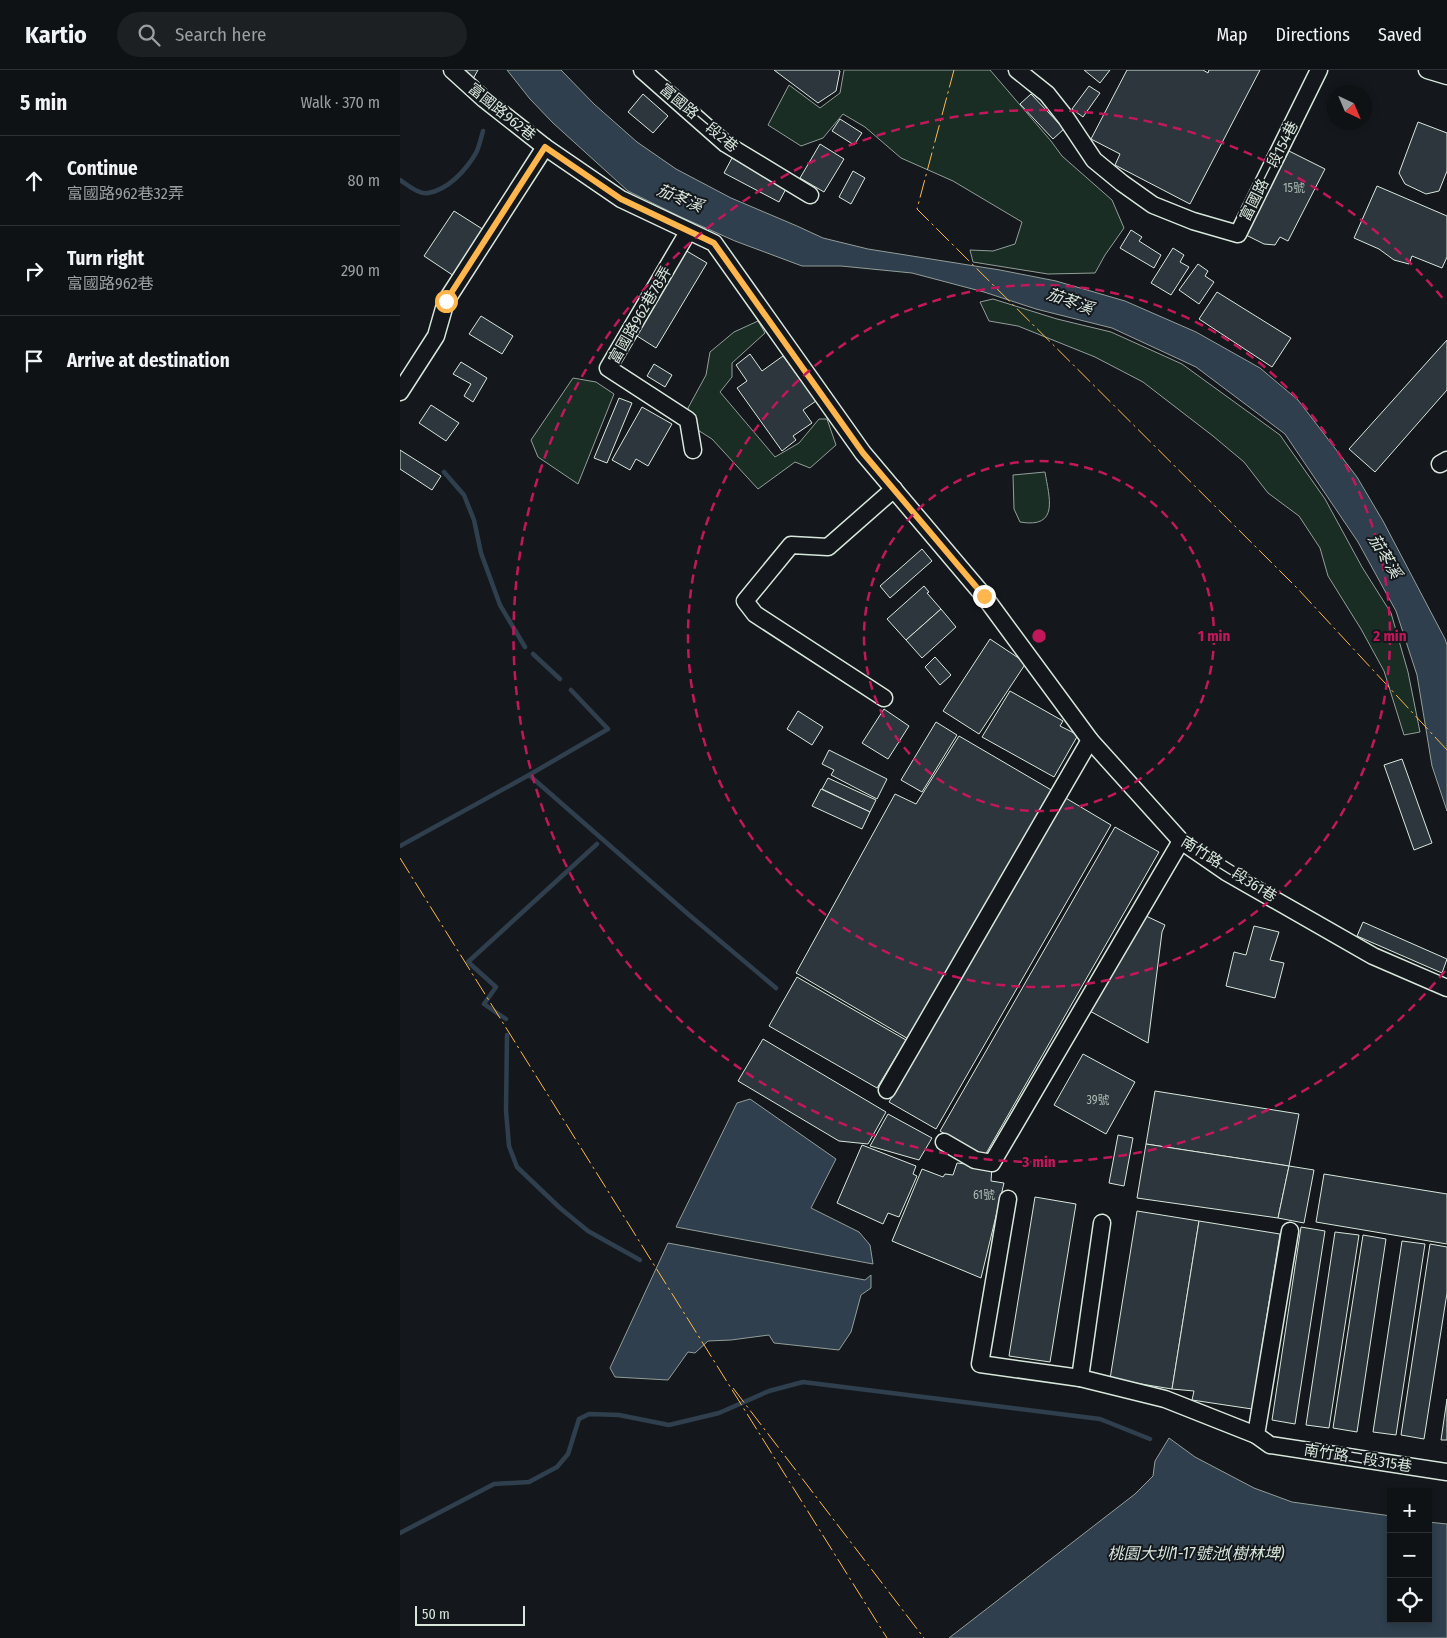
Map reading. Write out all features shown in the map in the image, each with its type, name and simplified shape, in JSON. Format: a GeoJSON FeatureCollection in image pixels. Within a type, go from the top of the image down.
{"type":"FeatureCollection","features":[{"type":"Feature","properties":{"kind":"street","name":"富國路962巷"},"geometry":{"type":"LineString","coordinates":[[452,70],[484,99],[545,147],[621,199],[714,243],[863,453],[1003,621]]}},
{"type":"Feature","properties":{"kind":"street","name":"富國路一段2巷"},"geometry":{"type":"LineString","coordinates":[[642,70],[726,144],[810,195]]}},
{"type":"Feature","properties":{"kind":"street","name":"富國路一段154巷"},"geometry":{"type":"LineString","coordinates":[[1017,70],[1047,94],[1066,118],[1094,160],[1122,183],[1153,204],[1193,221],[1238,234],[1319,70]]}},
{"type":"Feature","properties":{"kind":"street"},"geometry":{"type":"LineString","coordinates":[[1427,70],[1447,76]]}},
{"type":"Feature","properties":{"kind":"street"},"geometry":{"type":"LineString","coordinates":[[400,392],[436,336],[446,301],[545,147]]}},
{"type":"Feature","properties":{"kind":"street","name":"富國路962巷78弄"},"geometry":{"type":"LineString","coordinates":[[688,232],[608,368],[688,420],[693,450]]}},
{"type":"Feature","properties":{"kind":"street"},"geometry":{"type":"LineString","coordinates":[[884,698],[755,614],[745,601],[791,545],[828,547],[894,489]]}},
{"type":"Feature","properties":{"kind":"street","name":"南竹路二段361巷"},"geometry":{"type":"LineString","coordinates":[[1003,621],[1090,740],[1181,841],[1226,872],[1373,956],[1447,988]]}},
{"type":"Feature","properties":{"kind":"street"},"geometry":{"type":"LineString","coordinates":[[887,1090],[1090,740]]}},
{"type":"Feature","properties":{"kind":"street"},"geometry":{"type":"LineString","coordinates":[[944,1142],[975,1160],[992,1163],[1181,841]]}},
{"type":"Feature","properties":{"kind":"street"},"geometry":{"type":"LineString","coordinates":[[1008,1200],[980,1364],[1080,1378],[1165,1399],[1256,1435],[1290,1231]]}},
{"type":"Feature","properties":{"kind":"street"},"geometry":{"type":"LineString","coordinates":[[1080,1378],[1102,1223]]}},
{"type":"Feature","properties":{"kind":"street","name":"南竹路二段315巷"},"geometry":{"type":"LineString","coordinates":[[1256,1435],[1270,1445],[1447,1472]]}},
{"type":"Feature","properties":{"kind":"green space"},"geometry":{"type":"Polygon","coordinates":[[[844,70],[990,70],[1062,156],[1112,200],[1124,228],[1095,273],[1048,274],[973,262],[970,250],[993,251],[1015,244],[1022,222],[953,181],[901,158],[865,127],[843,114],[823,138],[801,146],[768,125],[789,85],[820,108],[840,93],[844,70]]]}},
{"type":"Feature","properties":{"kind":"green space"},"geometry":{"type":"Polygon","coordinates":[[[993,299],[1057,319],[1111,332],[1182,364],[1280,435],[1325,499],[1362,567],[1391,613],[1408,672],[1420,732],[1404,735],[1384,671],[1361,629],[1328,576],[1320,548],[1299,516],[1268,493],[1244,462],[1143,382],[1095,357],[1018,326],[989,321],[980,302],[993,299]]]}},
{"type":"Feature","properties":{"kind":"green space"},"geometry":{"type":"Polygon","coordinates":[[[758,321],[765,333],[732,363],[732,377],[720,392],[775,457],[799,443],[819,419],[827,419],[836,445],[810,468],[795,462],[758,489],[712,439],[693,427],[688,408],[706,375],[710,352],[734,332],[758,321]]]}},
{"type":"Feature","properties":{"kind":"green space"},"geometry":{"type":"Polygon","coordinates":[[[573,378],[596,382],[614,394],[578,484],[538,457],[531,440],[573,378]]]}},
{"type":"Feature","properties":{"kind":"green space"},"geometry":{"type":"Polygon","coordinates":[[[1045,472],[1049,501],[1047,516],[1041,521],[1033,523],[1020,522],[1014,509],[1013,475],[1045,472]]]}},
{"type":"Feature","properties":{"kind":"water","name":"茄苳溪"},"geometry":{"type":"Polygon","coordinates":[[[507,70],[561,70],[594,104],[637,142],[676,169],[731,198],[823,238],[868,249],[1056,281],[1125,301],[1196,332],[1260,368],[1298,400],[1357,477],[1383,521],[1445,639],[1447,645],[1447,811],[1432,766],[1417,675],[1396,611],[1358,542],[1285,434],[1196,367],[1112,328],[1036,309],[984,292],[912,273],[841,266],[802,266],[735,241],[681,217],[628,191],[553,123],[530,99],[507,70]]]}},
{"type":"Feature","properties":{"kind":"water"},"geometry":{"type":"Polygon","coordinates":[[[750,1099],[836,1159],[811,1208],[859,1232],[870,1245],[873,1264],[676,1227],[737,1103],[750,1099]]]}},
{"type":"Feature","properties":{"kind":"water"},"geometry":{"type":"Polygon","coordinates":[[[668,1243],[865,1280],[871,1275],[871,1288],[861,1295],[851,1332],[839,1350],[774,1343],[769,1335],[708,1341],[695,1353],[688,1352],[668,1380],[615,1377],[610,1368],[668,1243]]]}},
{"type":"Feature","properties":{"kind":"water","name":"桃園大圳1-17號池(樹林埤)"},"geometry":{"type":"Polygon","coordinates":[[[1169,1438],[1195,1457],[1254,1488],[1292,1502],[1387,1515],[1387,1623],[1432,1623],[1432,1522],[1447,1524],[1447,1638],[949,1638],[1135,1494],[1153,1476],[1155,1461],[1169,1438]]]}},
{"type":"Feature","properties":{"kind":"building"},"geometry":{"type":"Polygon","coordinates":[[[462,70],[478,70],[473,79],[462,70]]]}},
{"type":"Feature","properties":{"kind":"building"},"geometry":{"type":"Polygon","coordinates":[[[774,70],[840,71],[836,91],[818,103],[774,70]]]}},
{"type":"Feature","properties":{"kind":"building"},"geometry":{"type":"Polygon","coordinates":[[[1084,70],[1110,70],[1100,83],[1084,70]]]}},
{"type":"Feature","properties":{"kind":"building"},"geometry":{"type":"Polygon","coordinates":[[[1127,70],[1203,70],[1208,73],[1209,70],[1260,70],[1190,204],[1115,165],[1120,154],[1091,139],[1127,70]]]}},
{"type":"Feature","properties":{"kind":"building"},"geometry":{"type":"Polygon","coordinates":[[[1089,86],[1100,93],[1083,117],[1072,109],[1089,86]]]}},
{"type":"Feature","properties":{"kind":"building"},"geometry":{"type":"Polygon","coordinates":[[[643,94],[668,116],[653,133],[628,112],[643,94]]]}},
{"type":"Feature","properties":{"kind":"building"},"geometry":{"type":"Polygon","coordinates":[[[1031,94],[1064,129],[1053,139],[1020,104],[1031,94]]]}},
{"type":"Feature","properties":{"kind":"building"},"geometry":{"type":"Polygon","coordinates":[[[840,119],[862,133],[854,145],[832,131],[840,119]]]}},
{"type":"Feature","properties":{"kind":"building"},"geometry":{"type":"Polygon","coordinates":[[[1418,122],[1447,133],[1447,171],[1439,191],[1426,194],[1405,184],[1399,173],[1418,122]]]}},
{"type":"Feature","properties":{"kind":"building"},"geometry":{"type":"Polygon","coordinates":[[[820,144],[844,159],[824,192],[800,178],[820,144]]]}},
{"type":"Feature","properties":{"kind":"building"},"geometry":{"type":"Polygon","coordinates":[[[1289,151],[1325,169],[1288,241],[1280,237],[1275,245],[1264,244],[1246,235],[1289,151]]]}},
{"type":"Feature","properties":{"kind":"building"},"geometry":{"type":"Polygon","coordinates":[[[732,158],[787,187],[779,202],[724,173],[732,158]]]}},
{"type":"Feature","properties":{"kind":"building"},"geometry":{"type":"Polygon","coordinates":[[[853,171],[865,178],[851,204],[839,197],[853,171]]]}},
{"type":"Feature","properties":{"kind":"building"},"geometry":{"type":"Polygon","coordinates":[[[1377,186],[1447,216],[1447,257],[1442,268],[1412,256],[1409,264],[1394,260],[1379,249],[1354,238],[1377,186]]]}},
{"type":"Feature","properties":{"kind":"building"},"geometry":{"type":"Polygon","coordinates":[[[454,211],[484,230],[454,276],[424,256],[454,211]]]}},
{"type":"Feature","properties":{"kind":"building"},"geometry":{"type":"Polygon","coordinates":[[[1131,230],[1142,237],[1139,241],[1161,255],[1154,268],[1120,248],[1131,230]]]}},
{"type":"Feature","properties":{"kind":"building"},"geometry":{"type":"Polygon","coordinates":[[[1173,248],[1184,255],[1180,262],[1189,267],[1171,295],[1151,283],[1173,248]]]}},
{"type":"Feature","properties":{"kind":"building"},"geometry":{"type":"Polygon","coordinates":[[[685,250],[707,263],[656,348],[634,334],[685,250]]]}},
{"type":"Feature","properties":{"kind":"building"},"geometry":{"type":"Polygon","coordinates":[[[1198,264],[1208,271],[1205,276],[1214,282],[1199,304],[1179,290],[1198,264]]]}},
{"type":"Feature","properties":{"kind":"building"},"geometry":{"type":"Polygon","coordinates":[[[1217,292],[1291,338],[1272,367],[1199,319],[1217,292]]]}},
{"type":"Feature","properties":{"kind":"building"},"geometry":{"type":"Polygon","coordinates":[[[481,316],[513,336],[502,354],[469,334],[481,316]]]}},
{"type":"Feature","properties":{"kind":"building"},"geometry":{"type":"Polygon","coordinates":[[[1447,340],[1447,390],[1375,472],[1349,449],[1447,340]]]}},
{"type":"Feature","properties":{"kind":"building"},"geometry":{"type":"Polygon","coordinates":[[[750,354],[762,371],[783,356],[816,401],[803,410],[812,423],[793,436],[796,440],[782,451],[737,388],[747,381],[736,365],[750,354]]]}},
{"type":"Feature","properties":{"kind":"building"},"geometry":{"type":"Polygon","coordinates":[[[461,362],[487,378],[473,402],[464,396],[471,384],[453,374],[461,362]]]}},
{"type":"Feature","properties":{"kind":"building"},"geometry":{"type":"Polygon","coordinates":[[[654,364],[672,375],[665,387],[647,376],[654,364]]]}},
{"type":"Feature","properties":{"kind":"building"},"geometry":{"type":"Polygon","coordinates":[[[619,398],[632,403],[607,463],[594,458],[619,398]]]}},
{"type":"Feature","properties":{"kind":"building"},"geometry":{"type":"Polygon","coordinates":[[[431,405],[459,423],[446,441],[419,423],[431,405]]]}},
{"type":"Feature","properties":{"kind":"building"},"geometry":{"type":"Polygon","coordinates":[[[642,407],[672,424],[648,466],[636,459],[630,470],[612,460],[642,407]]]}},
{"type":"Feature","properties":{"kind":"building"},"geometry":{"type":"Polygon","coordinates":[[[400,450],[441,476],[432,490],[400,469],[400,450]]]}},
{"type":"Feature","properties":{"kind":"building"},"geometry":{"type":"Polygon","coordinates":[[[922,549],[932,561],[890,598],[880,586],[922,549]]]}},
{"type":"Feature","properties":{"kind":"building"},"geometry":{"type":"Polygon","coordinates":[[[924,586],[929,592],[927,593],[941,609],[906,640],[887,619],[924,586]]]}},
{"type":"Feature","properties":{"kind":"building"},"geometry":{"type":"Polygon","coordinates":[[[941,609],[956,627],[922,658],[906,640],[941,609]]]}},
{"type":"Feature","properties":{"kind":"building"},"geometry":{"type":"Polygon","coordinates":[[[990,639],[1026,663],[979,734],[943,711],[990,639]]]}},
{"type":"Feature","properties":{"kind":"building"},"geometry":{"type":"Polygon","coordinates":[[[935,657],[951,675],[940,685],[925,667],[935,657]]]}},
{"type":"Feature","properties":{"kind":"building"},"geometry":{"type":"Polygon","coordinates":[[[1010,691],[1063,721],[1060,726],[1078,735],[1054,777],[982,737],[1010,691]]]}},
{"type":"Feature","properties":{"kind":"building"},"geometry":{"type":"Polygon","coordinates":[[[884,709],[909,726],[888,759],[862,743],[884,709]]]}},
{"type":"Feature","properties":{"kind":"building"},"geometry":{"type":"Polygon","coordinates":[[[798,711],[823,727],[812,745],[787,729],[798,711]]]}},
{"type":"Feature","properties":{"kind":"building"},"geometry":{"type":"Polygon","coordinates":[[[936,722],[957,735],[922,792],[901,780],[936,722]]]}},
{"type":"Feature","properties":{"kind":"building"},"geometry":{"type":"Polygon","coordinates":[[[959,736],[1053,791],[910,1040],[796,973],[895,794],[916,804],[959,736]]]}},
{"type":"Feature","properties":{"kind":"building"},"geometry":{"type":"Polygon","coordinates":[[[829,750],[887,779],[877,799],[831,775],[834,770],[822,764],[829,750]]]}},
{"type":"Feature","properties":{"kind":"building"},"geometry":{"type":"Polygon","coordinates":[[[1402,759],[1432,843],[1414,850],[1384,765],[1402,759]]]}},
{"type":"Feature","properties":{"kind":"building"},"geometry":{"type":"Polygon","coordinates":[[[828,778],[876,800],[870,812],[822,789],[828,778]]]}},
{"type":"Feature","properties":{"kind":"building"},"geometry":{"type":"Polygon","coordinates":[[[821,789],[870,812],[862,829],[812,806],[821,789]]]}},
{"type":"Feature","properties":{"kind":"building"},"geometry":{"type":"Polygon","coordinates":[[[1064,797],[1111,825],[936,1129],[889,1102],[1064,797]]]}},
{"type":"Feature","properties":{"kind":"building"},"geometry":{"type":"Polygon","coordinates":[[[1115,827],[1159,852],[984,1157],[940,1131],[1115,827]]]}},
{"type":"Feature","properties":{"kind":"building"},"geometry":{"type":"Polygon","coordinates":[[[1144,915],[1165,925],[1162,932],[1148,1043],[1088,1010],[1144,915]]]}},
{"type":"Feature","properties":{"kind":"building"},"geometry":{"type":"Polygon","coordinates":[[[1363,922],[1447,959],[1442,973],[1357,936],[1363,922]]]}},
{"type":"Feature","properties":{"kind":"building"},"geometry":{"type":"Polygon","coordinates":[[[1254,926],[1279,932],[1270,960],[1284,963],[1275,998],[1226,986],[1234,952],[1246,955],[1254,926]]]}},
{"type":"Feature","properties":{"kind":"building"},"geometry":{"type":"Polygon","coordinates":[[[797,977],[906,1040],[877,1088],[769,1026],[797,977]]]}},
{"type":"Feature","properties":{"kind":"building"},"geometry":{"type":"Polygon","coordinates":[[[763,1039],[886,1112],[868,1144],[839,1141],[738,1081],[763,1039]]]}},
{"type":"Feature","properties":{"kind":"building"},"geometry":{"type":"Polygon","coordinates":[[[1083,1054],[1135,1082],[1106,1134],[1054,1105],[1083,1054]]]}},
{"type":"Feature","properties":{"kind":"building"},"geometry":{"type":"Polygon","coordinates":[[[1155,1091],[1299,1114],[1289,1166],[1146,1144],[1155,1091]]]}},
{"type":"Feature","properties":{"kind":"building"},"geometry":{"type":"Polygon","coordinates":[[[888,1114],[932,1138],[919,1160],[870,1146],[888,1114]]]}},
{"type":"Feature","properties":{"kind":"building"},"geometry":{"type":"Polygon","coordinates":[[[1118,1135],[1133,1138],[1124,1186],[1109,1183],[1118,1135]]]}},
{"type":"Feature","properties":{"kind":"building"},"geometry":{"type":"Polygon","coordinates":[[[1146,1144],[1289,1166],[1278,1218],[1137,1198],[1146,1144]]]}},
{"type":"Feature","properties":{"kind":"building"},"geometry":{"type":"Polygon","coordinates":[[[862,1145],[916,1166],[913,1174],[917,1176],[899,1217],[888,1213],[883,1224],[837,1203],[862,1145]]]}},
{"type":"Feature","properties":{"kind":"building"},"geometry":{"type":"Polygon","coordinates":[[[957,1163],[992,1167],[991,1181],[1004,1183],[981,1278],[892,1241],[922,1169],[943,1177],[945,1174],[953,1175],[957,1163]]]}},
{"type":"Feature","properties":{"kind":"building"},"geometry":{"type":"Polygon","coordinates":[[[1289,1166],[1314,1170],[1304,1223],[1278,1218],[1289,1166]]]}},
{"type":"Feature","properties":{"kind":"building"},"geometry":{"type":"Polygon","coordinates":[[[1324,1174],[1447,1194],[1447,1244],[1316,1222],[1324,1174]]]}},
{"type":"Feature","properties":{"kind":"building"},"geometry":{"type":"Polygon","coordinates":[[[1035,1197],[1076,1204],[1050,1362],[1009,1356],[1035,1197]]]}},
{"type":"Feature","properties":{"kind":"building"},"geometry":{"type":"Polygon","coordinates":[[[1137,1211],[1199,1221],[1172,1389],[1110,1379],[1137,1211]]]}},
{"type":"Feature","properties":{"kind":"building"},"geometry":{"type":"Polygon","coordinates":[[[1199,1221],[1280,1234],[1252,1409],[1192,1400],[1194,1391],[1172,1389],[1199,1221]]]}},
{"type":"Feature","properties":{"kind":"building"},"geometry":{"type":"Polygon","coordinates":[[[1301,1227],[1325,1231],[1295,1424],[1272,1420],[1301,1227]]]}},
{"type":"Feature","properties":{"kind":"building"},"geometry":{"type":"Polygon","coordinates":[[[1335,1232],[1359,1235],[1329,1428],[1306,1425],[1335,1232]]]}},
{"type":"Feature","properties":{"kind":"building"},"geometry":{"type":"Polygon","coordinates":[[[1363,1235],[1386,1239],[1357,1432],[1333,1428],[1363,1235]]]}},
{"type":"Feature","properties":{"kind":"building"},"geometry":{"type":"Polygon","coordinates":[[[1402,1241],[1425,1244],[1396,1435],[1373,1432],[1402,1241]]]}},
{"type":"Feature","properties":{"kind":"building"},"geometry":{"type":"Polygon","coordinates":[[[1430,1244],[1447,1247],[1447,1293],[1424,1439],[1401,1435],[1430,1244]]]}},
{"type":"Feature","properties":{"kind":"building"},"geometry":{"type":"Polygon","coordinates":[[[1447,1399],[1447,1440],[1441,1440],[1447,1399]]]}},
{"type":"Feature","properties":{"kind":"waterway"},"geometry":{"type":"LineString","coordinates":[[400,180],[421,193],[428,193],[443,188],[456,178],[472,159],[477,151],[483,131]]}},
{"type":"Feature","properties":{"kind":"waterway"},"geometry":{"type":"LineString","coordinates":[[444,472],[464,495],[474,520],[481,553],[500,605],[525,647]]}},
{"type":"Feature","properties":{"kind":"waterway"},"geometry":{"type":"LineString","coordinates":[[533,654],[560,679]]}},
{"type":"Feature","properties":{"kind":"waterway"},"geometry":{"type":"LineString","coordinates":[[529,775],[608,729],[571,690]]}},
{"type":"Feature","properties":{"kind":"waterway"},"geometry":{"type":"LineString","coordinates":[[400,846],[529,775],[776,988]]}},
{"type":"Feature","properties":{"kind":"waterway"},"geometry":{"type":"LineString","coordinates":[[506,1019],[484,1004],[496,987],[468,962],[597,844]]}},
{"type":"Feature","properties":{"kind":"waterway"},"geometry":{"type":"LineString","coordinates":[[507,1035],[506,1111],[509,1146],[517,1167],[560,1208],[588,1231],[640,1260]]}},
{"type":"Feature","properties":{"kind":"waterway"},"geometry":{"type":"LineString","coordinates":[[400,1533],[494,1484],[529,1482],[557,1467],[568,1454],[579,1419],[589,1414],[619,1415],[669,1425],[719,1413],[769,1391],[803,1382],[1100,1419],[1150,1439]]}},
{"type":"Feature","properties":{"kind":"power"},"geometry":{"type":"LineString","coordinates":[[954,70],[917,209],[1298,589],[1447,750]]}},
{"type":"Feature","properties":{"kind":"power"},"geometry":{"type":"LineString","coordinates":[[400,858],[887,1638]]}},
{"type":"Feature","properties":{"kind":"power"},"geometry":{"type":"LineString","coordinates":[[733,1388],[924,1638]]}},
{"type":"Feature","properties":{"kind":"route"},"geometry":{"type":"LineString","coordinates":[[446,301],[545,147],[621,199],[714,243],[863,453],[984,596]]}}]}
